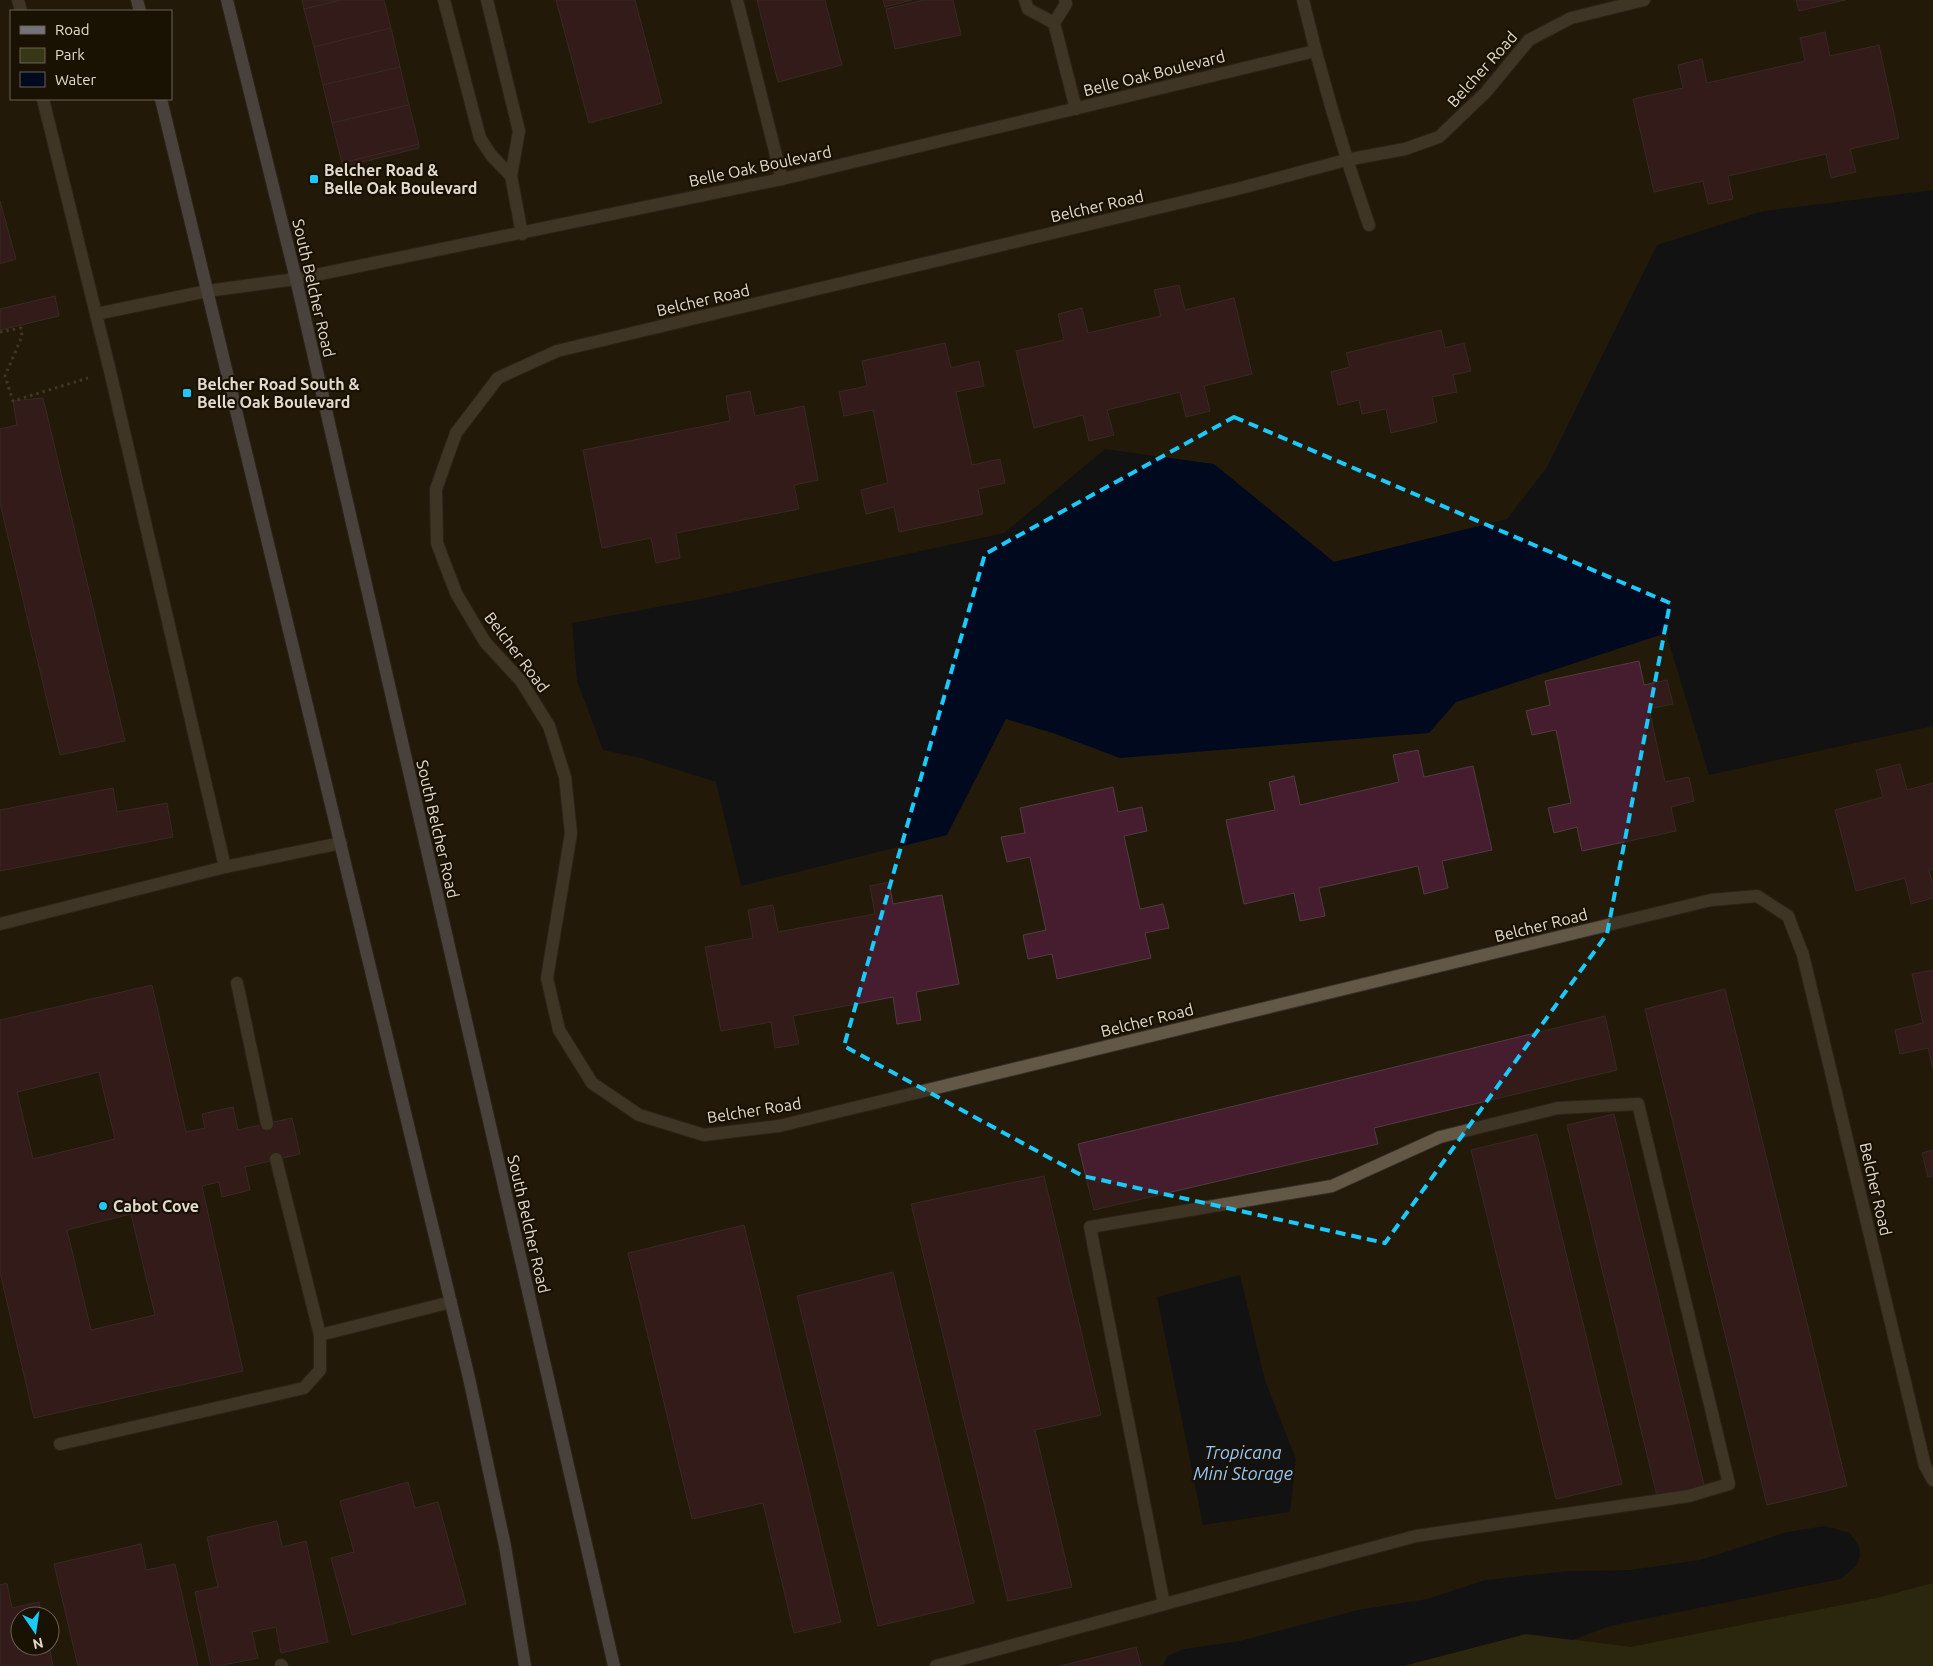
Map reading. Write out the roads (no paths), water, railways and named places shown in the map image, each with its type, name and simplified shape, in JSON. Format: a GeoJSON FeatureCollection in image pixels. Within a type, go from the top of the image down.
{"type":"FeatureCollection","features":[{"type":"Feature","properties":{"kind":"main road","name":"South Belcher Road"},"geometry":{"type":"LineString","coordinates":[[227,0],[296,280],[614,1666]]}},
{"type":"Feature","properties":{"kind":"main road"},"geometry":{"type":"LineString","coordinates":[[161,100],[451,1302],[506,1546],[525,1666]]}},
{"type":"Feature","properties":{"kind":"street"},"geometry":{"type":"LineString","coordinates":[[444,0],[480,138],[491,155],[511,176]]}},
{"type":"Feature","properties":{"kind":"street"},"geometry":{"type":"LineString","coordinates":[[487,0],[519,131],[511,176],[522,234]]}},
{"type":"Feature","properties":{"kind":"street"},"geometry":{"type":"LineString","coordinates":[[737,0],[782,179]]}},
{"type":"Feature","properties":{"kind":"street"},"geometry":{"type":"LineString","coordinates":[[1025,0],[1028,9],[1054,23]]}},
{"type":"Feature","properties":{"kind":"street"},"geometry":{"type":"LineString","coordinates":[[1065,0],[1066,4],[1054,23],[1076,109]]}},
{"type":"Feature","properties":{"kind":"street"},"geometry":{"type":"LineString","coordinates":[[1303,0],[1315,51],[1346,160],[1368,225]]}},
{"type":"Feature","properties":{"kind":"street","name":"Belcher Road"},"geometry":{"type":"LineString","coordinates":[[1644,0],[1571,18],[1529,40],[1486,92],[1439,138],[1405,150],[1346,160],[1227,191],[557,351],[498,378],[456,433],[436,489],[436,543],[456,593],[485,642],[521,681],[549,726],[565,776],[571,833],[547,978],[559,1030],[592,1084],[639,1115],[704,1135],[779,1126],[1711,900],[1756,896],[1788,916],[1803,955],[1925,1466],[1933,1480]]}},
{"type":"Feature","properties":{"kind":"street","name":"Belle Oak Boulevard"},"geometry":{"type":"LineString","coordinates":[[96,314],[207,291],[296,280],[782,179],[1315,51]]}},
{"type":"Feature","properties":{"kind":"street"},"geometry":{"type":"LineString","coordinates":[[43,100],[110,372],[225,867]]}},
{"type":"Feature","properties":{"kind":"street"},"geometry":{"type":"LineString","coordinates":[[0,924],[225,867],[341,843]]}},
{"type":"Feature","properties":{"kind":"street"},"geometry":{"type":"LineString","coordinates":[[237,983],[268,1124]]}},
{"type":"Feature","properties":{"kind":"street"},"geometry":{"type":"LineString","coordinates":[[936,1666],[1416,1536],[1689,1496],[1729,1484],[1638,1104],[1558,1108],[1440,1136],[1332,1186],[1090,1227],[1164,1604]]}},
{"type":"Feature","properties":{"kind":"street"},"geometry":{"type":"LineString","coordinates":[[60,1444],[304,1388],[320,1370],[320,1335],[276,1159]]}},
{"type":"Feature","properties":{"kind":"street"},"geometry":{"type":"LineString","coordinates":[[320,1335],[451,1302]]}},
{"type":"Feature","properties":{"kind":"water"},"geometry":{"type":"Polygon","coordinates":[[[1933,190],[1933,726],[1709,775],[1666,633],[1456,702],[1429,733],[1120,758],[1053,733],[1006,719],[947,835],[741,886],[716,782],[640,758],[603,750],[577,681],[572,623],[705,598],[1004,533],[1105,449],[1214,464],[1334,562],[1507,519],[1547,467],[1657,245],[1763,211],[1933,190]]]}},
{"type":"Feature","properties":{"kind":"water","name":"Tropicana Mini Storage"},"geometry":{"type":"Polygon","coordinates":[[[1240,1275],[1265,1380],[1296,1459],[1290,1512],[1203,1525],[1157,1297],[1240,1275]]]}},
{"type":"Feature","properties":{"kind":"water"},"geometry":{"type":"Polygon","coordinates":[[[1825,1526],[1850,1533],[1859,1546],[1860,1557],[1856,1566],[1841,1579],[1610,1626],[1573,1640],[1526,1634],[1403,1666],[1163,1666],[1167,1656],[1184,1649],[1240,1641],[1358,1610],[1427,1599],[1485,1580],[1569,1571],[1630,1570],[1700,1560],[1787,1532],[1825,1526]]]}},
{"type":"Feature","properties":{"kind":"place","name":"Belcher Road & Belle Oak Boulevard"},"geometry":{"type":"Point","coordinates":[314,179]}},
{"type":"Feature","properties":{"kind":"place","name":"Belcher Road South & Belle Oak Boulevard"},"geometry":{"type":"Point","coordinates":[187,393]}},
{"type":"Feature","properties":{"kind":"place","name":"Cabot Cove"},"geometry":{"type":"Point","coordinates":[103,1206]}}]}
